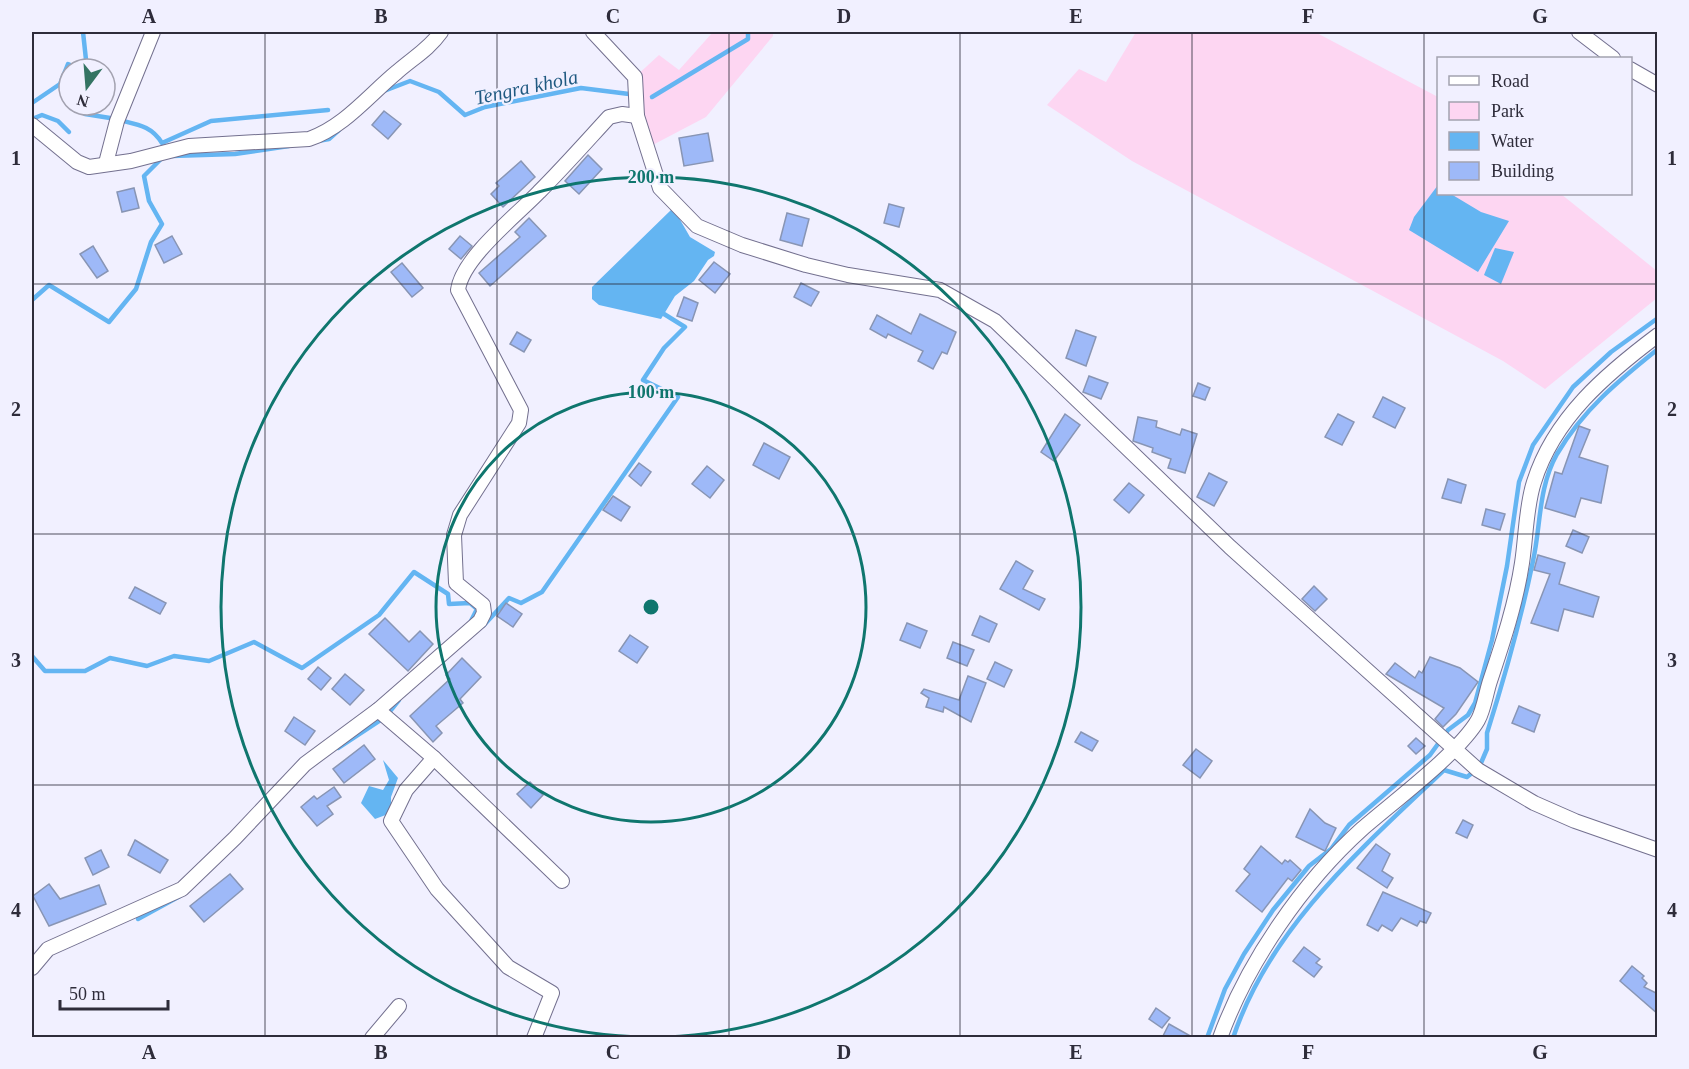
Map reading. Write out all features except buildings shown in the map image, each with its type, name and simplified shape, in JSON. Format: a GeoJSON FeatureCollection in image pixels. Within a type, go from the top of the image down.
{"type":"FeatureCollection","features":[{"type":"Feature","properties":{"kind":"street"},"geometry":{"type":"LineString","coordinates":[[106,163],[117,121],[153,32]]}},
{"type":"Feature","properties":{"kind":"street"},"geometry":{"type":"LineString","coordinates":[[32,125],[77,162],[89,167],[131,161],[189,146],[309,139],[323,134],[432,46],[441,32]]}},
{"type":"Feature","properties":{"kind":"street"},"geometry":{"type":"LineString","coordinates":[[594,32],[636,77],[637,116],[660,188],[697,226],[742,246],[806,265],[848,275],[940,290],[995,321],[1230,547],[1403,705],[1478,770],[1534,803],[1584,825],[1658,850]]}},
{"type":"Feature","properties":{"kind":"street"},"geometry":{"type":"LineString","coordinates":[[1579,32],[1611,57]]}},
{"type":"Feature","properties":{"kind":"street"},"geometry":{"type":"LineString","coordinates":[[1632,70],[1658,85]]}},
{"type":"Feature","properties":{"kind":"street"},"geometry":{"type":"LineString","coordinates":[[32,968],[48,949],[154,904],[182,889],[236,838],[305,764],[378,710],[476,624],[484,613],[480,602],[463,591],[456,583],[454,535],[460,515],[519,423],[521,410],[458,290],[462,276],[492,237],[538,193],[609,117],[622,114],[637,116]]}},
{"type":"Feature","properties":{"kind":"street"},"geometry":{"type":"LineString","coordinates":[[1220,1038],[1231,1007],[1265,947],[1309,886],[1359,832],[1454,748],[1478,720],[1507,630],[1522,566],[1533,482],[1558,429],[1623,361],[1658,334]]}},
{"type":"Feature","properties":{"kind":"street"},"geometry":{"type":"LineString","coordinates":[[378,710],[434,758],[562,881]]}},
{"type":"Feature","properties":{"kind":"street"},"geometry":{"type":"LineString","coordinates":[[434,758],[406,790],[391,821],[437,889],[508,967],[552,993],[534,1038]]}},
{"type":"Feature","properties":{"kind":"street"},"geometry":{"type":"LineString","coordinates":[[372,1038],[399,1005]]}},
{"type":"Feature","properties":{"kind":"green space"},"geometry":{"type":"Polygon","coordinates":[[[713,32],[773,32],[773,36],[706,117],[645,149],[635,77],[659,55],[679,70],[713,32]]]}},
{"type":"Feature","properties":{"kind":"green space"},"geometry":{"type":"Polygon","coordinates":[[[1136,32],[1315,32],[1437,96],[1437,195],[1562,195],[1657,271],[1657,298],[1545,389],[1503,361],[1132,161],[1047,105],[1079,69],[1106,82],[1136,32]]]}},
{"type":"Feature","properties":{"kind":"water"},"geometry":{"type":"Polygon","coordinates":[[[1437,186],[1437,195],[1453,195],[1481,212],[1509,221],[1478,272],[1409,230],[1414,217],[1437,186]]]}},
{"type":"Feature","properties":{"kind":"water"},"geometry":{"type":"Polygon","coordinates":[[[671,210],[675,211],[690,237],[715,252],[714,256],[708,260],[694,281],[675,296],[661,319],[599,305],[592,299],[592,287],[671,210]]]}},
{"type":"Feature","properties":{"kind":"water"},"geometry":{"type":"Polygon","coordinates":[[[1495,248],[1514,252],[1501,284],[1484,275],[1495,248]]]}},
{"type":"Feature","properties":{"kind":"water"},"geometry":{"type":"Polygon","coordinates":[[[383,760],[398,778],[391,797],[391,813],[375,819],[361,803],[369,786],[383,790],[389,780],[383,760]]]}},
{"type":"Feature","properties":{"kind":"waterway"},"geometry":{"type":"LineString","coordinates":[[83,32],[86,57]]}},
{"type":"Feature","properties":{"kind":"waterway","name":"Tengra khola"},"geometry":{"type":"LineString","coordinates":[[652,97],[748,39],[748,32]]}},
{"type":"Feature","properties":{"kind":"waterway","name":"Tengra khola"},"geometry":{"type":"LineString","coordinates":[[384,91],[410,81],[439,92],[465,115],[485,107],[581,88],[629,94]]}},
{"type":"Feature","properties":{"kind":"waterway"},"geometry":{"type":"LineString","coordinates":[[32,103],[57,86]]}},
{"type":"Feature","properties":{"kind":"waterway"},"geometry":{"type":"LineString","coordinates":[[123,121],[150,130],[162,143],[211,121],[328,110]]}},
{"type":"Feature","properties":{"kind":"waterway"},"geometry":{"type":"LineString","coordinates":[[32,119],[42,115],[58,121],[69,132]]}},
{"type":"Feature","properties":{"kind":"waterway"},"geometry":{"type":"LineString","coordinates":[[104,117],[110,118]]}},
{"type":"Feature","properties":{"kind":"waterway"},"geometry":{"type":"LineString","coordinates":[[318,141],[329,139],[339,130]]}},
{"type":"Feature","properties":{"kind":"waterway"},"geometry":{"type":"LineString","coordinates":[[172,156],[235,154],[289,146]]}},
{"type":"Feature","properties":{"kind":"waterway"},"geometry":{"type":"LineString","coordinates":[[32,300],[49,285],[109,322],[136,289],[151,242],[162,224],[149,201],[144,176],[162,158]]}},
{"type":"Feature","properties":{"kind":"waterway"},"geometry":{"type":"LineString","coordinates":[[484,625],[509,598],[521,603],[542,592],[678,397],[643,380],[664,348],[685,327],[664,314]]}},
{"type":"Feature","properties":{"kind":"waterway"},"geometry":{"type":"LineString","coordinates":[[1207,1038],[1225,989],[1244,954],[1273,910],[1309,866],[1331,849],[1349,825],[1430,755],[1448,730],[1468,715],[1475,703],[1492,640],[1507,566],[1519,482],[1533,445],[1573,387],[1611,352],[1658,318]]}},
{"type":"Feature","properties":{"kind":"waterway"},"geometry":{"type":"LineString","coordinates":[[1481,763],[1487,749],[1487,733],[1523,604],[1536,547],[1543,493],[1551,467],[1567,438],[1590,410],[1615,385],[1658,349]]}},
{"type":"Feature","properties":{"kind":"waterway"},"geometry":{"type":"LineString","coordinates":[[32,656],[45,671],[85,671],[110,658],[147,666],[174,656],[209,661],[254,642],[302,668],[379,615],[414,572],[448,594],[449,604],[470,603],[477,609],[471,621]]}},
{"type":"Feature","properties":{"kind":"waterway"},"geometry":{"type":"LineString","coordinates":[[391,710],[399,700]]}},
{"type":"Feature","properties":{"kind":"waterway"},"geometry":{"type":"LineString","coordinates":[[338,748],[382,719]]}},
{"type":"Feature","properties":{"kind":"waterway"},"geometry":{"type":"LineString","coordinates":[[1233,1038],[1249,998],[1270,960],[1294,925],[1322,892],[1351,860],[1444,770],[1467,777],[1472,773]]}},
{"type":"Feature","properties":{"kind":"waterway"},"geometry":{"type":"LineString","coordinates":[[138,919],[180,896]]}}]}
